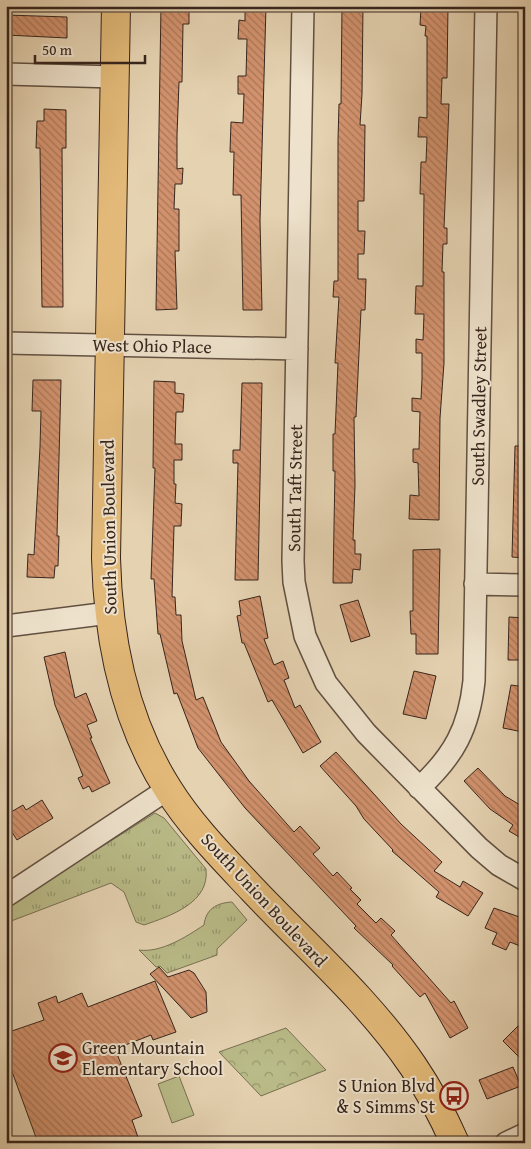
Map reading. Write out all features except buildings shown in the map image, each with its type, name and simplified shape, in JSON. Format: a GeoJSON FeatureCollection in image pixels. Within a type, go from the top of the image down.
{"type":"FeatureCollection","features":[{"type":"Feature","properties":{"kind":"main road","name":"South Union Boulevard"},"geometry":{"type":"LineString","coordinates":[[116,6],[106,558],[109,613],[118,665],[133,716],[146,750],[168,790],[232,868],[384,1029],[423,1081],[455,1143]]}},
{"type":"Feature","properties":{"kind":"street","name":"South Taft Street"},"geometry":{"type":"LineString","coordinates":[[304,6],[293,561],[294,582],[305,636],[317,666],[340,702],[419,788],[479,848],[499,865],[525,880]]}},
{"type":"Feature","properties":{"kind":"street","name":"South Swadley Street"},"geometry":{"type":"LineString","coordinates":[[419,788],[448,757],[464,729],[469,714],[474,680],[486,6]]}},
{"type":"Feature","properties":{"kind":"street"},"geometry":{"type":"LineString","coordinates":[[6,74],[115,77]]}},
{"type":"Feature","properties":{"kind":"street","name":"West Ohio Place"},"geometry":{"type":"LineString","coordinates":[[6,343],[297,349]]}},
{"type":"Feature","properties":{"kind":"street"},"geometry":{"type":"LineString","coordinates":[[476,584],[525,585]]}},
{"type":"Feature","properties":{"kind":"street"},"geometry":{"type":"LineString","coordinates":[[6,626],[109,613]]}},
{"type":"Feature","properties":{"kind":"street"},"geometry":{"type":"LineString","coordinates":[[6,896],[168,790]]}},
{"type":"Feature","properties":{"kind":"street"},"geometry":{"type":"LineString","coordinates":[[506,1143],[525,1134]]}},
{"type":"Feature","properties":{"kind":"green space"},"geometry":{"type":"Polygon","coordinates":[[[155,813],[164,818],[206,869],[206,881],[202,891],[186,906],[144,925],[136,922],[124,892],[111,883],[6,923],[6,910],[33,890],[155,813]]]}},
{"type":"Feature","properties":{"kind":"green space"},"geometry":{"type":"Polygon","coordinates":[[[232,902],[247,920],[217,949],[217,955],[167,973],[160,966],[156,967],[139,950],[164,947],[181,939],[204,925],[207,915],[217,905],[232,902]]]}},
{"type":"Feature","properties":{"kind":"green space"},"geometry":{"type":"Polygon","coordinates":[[[286,1028],[326,1070],[261,1096],[219,1052],[286,1028]]]}},
{"type":"Feature","properties":{"kind":"green space"},"geometry":{"type":"Polygon","coordinates":[[[179,1076],[194,1115],[172,1123],[158,1084],[179,1076]]]}},
{"type":"Feature","properties":{"kind":"place","name":"Green Mountain Elementary School"},"geometry":{"type":"Point","coordinates":[63,1058]}},
{"type":"Feature","properties":{"kind":"place","name":"S Union Blvd & S Simms St"},"geometry":{"type":"Point","coordinates":[454,1096]}}]}
